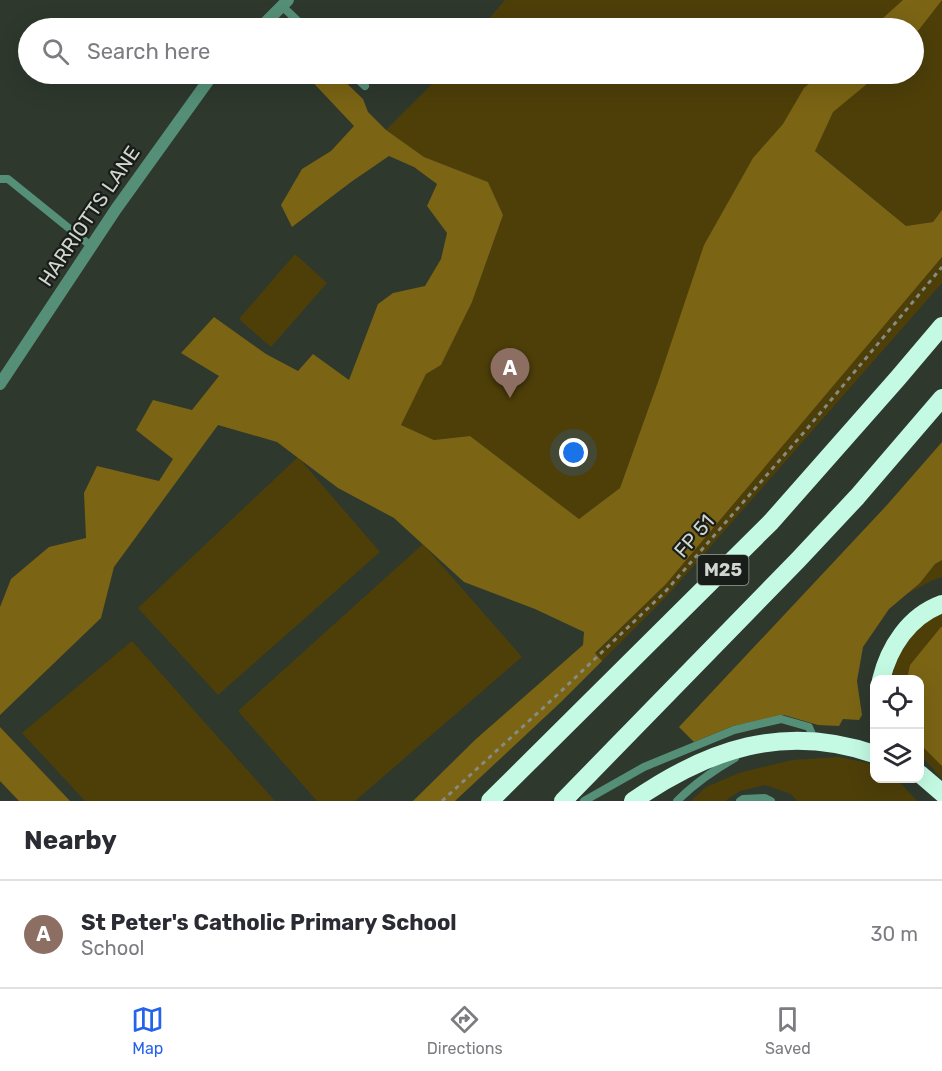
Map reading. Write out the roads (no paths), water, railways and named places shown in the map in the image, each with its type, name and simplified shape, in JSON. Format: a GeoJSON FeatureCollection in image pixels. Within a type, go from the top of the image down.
{"type":"FeatureCollection","features":[{"type":"Feature","properties":{"kind":"highway","name":"M25"},"geometry":{"type":"LineString","coordinates":[[490,801],[771,522],[942,326]]}},
{"type":"Feature","properties":{"kind":"highway","name":"M25"},"geometry":{"type":"LineString","coordinates":[[564,801],[806,552],[942,398]]}},
{"type":"Feature","properties":{"kind":"highway"},"geometry":{"type":"LineString","coordinates":[[882,675],[893,646],[905,631],[932,608],[942,604]]}},
{"type":"Feature","properties":{"kind":"highway"},"geometry":{"type":"LineString","coordinates":[[633,801],[672,775],[707,759],[732,750],[760,744],[815,741],[870,753]]}},
{"type":"Feature","properties":{"kind":"highway"},"geometry":{"type":"LineString","coordinates":[[930,783],[933,801]]}},
{"type":"Feature","properties":{"kind":"street"},"geometry":{"type":"LineString","coordinates":[[268,18],[282,2]]}},
{"type":"Feature","properties":{"kind":"street","name":"HARRIOTTS LANE"},"geometry":{"type":"LineString","coordinates":[[0,384],[116,209],[206,84]]}},
{"type":"Feature","properties":{"kind":"lane"},"geometry":{"type":"LineString","coordinates":[[282,2],[296,18]]}},
{"type":"Feature","properties":{"kind":"lane"},"geometry":{"type":"LineString","coordinates":[[0,179],[8,179],[91,246]]}},
{"type":"Feature","properties":{"kind":"lane"},"geometry":{"type":"LineString","coordinates":[[584,801],[644,767],[734,730],[782,719],[809,727],[815,741]]}},
{"type":"Feature","properties":{"kind":"lane"},"geometry":{"type":"LineString","coordinates":[[677,801],[711,771],[760,744]]}},
{"type":"Feature","properties":{"kind":"lane"},"geometry":{"type":"LineString","coordinates":[[740,801],[765,798],[771,801]]}},
{"type":"Feature","properties":{"kind":"place","name":"St Peter's Catholic Primary School"},"geometry":{"type":"Point","coordinates":[510,398]}}]}
